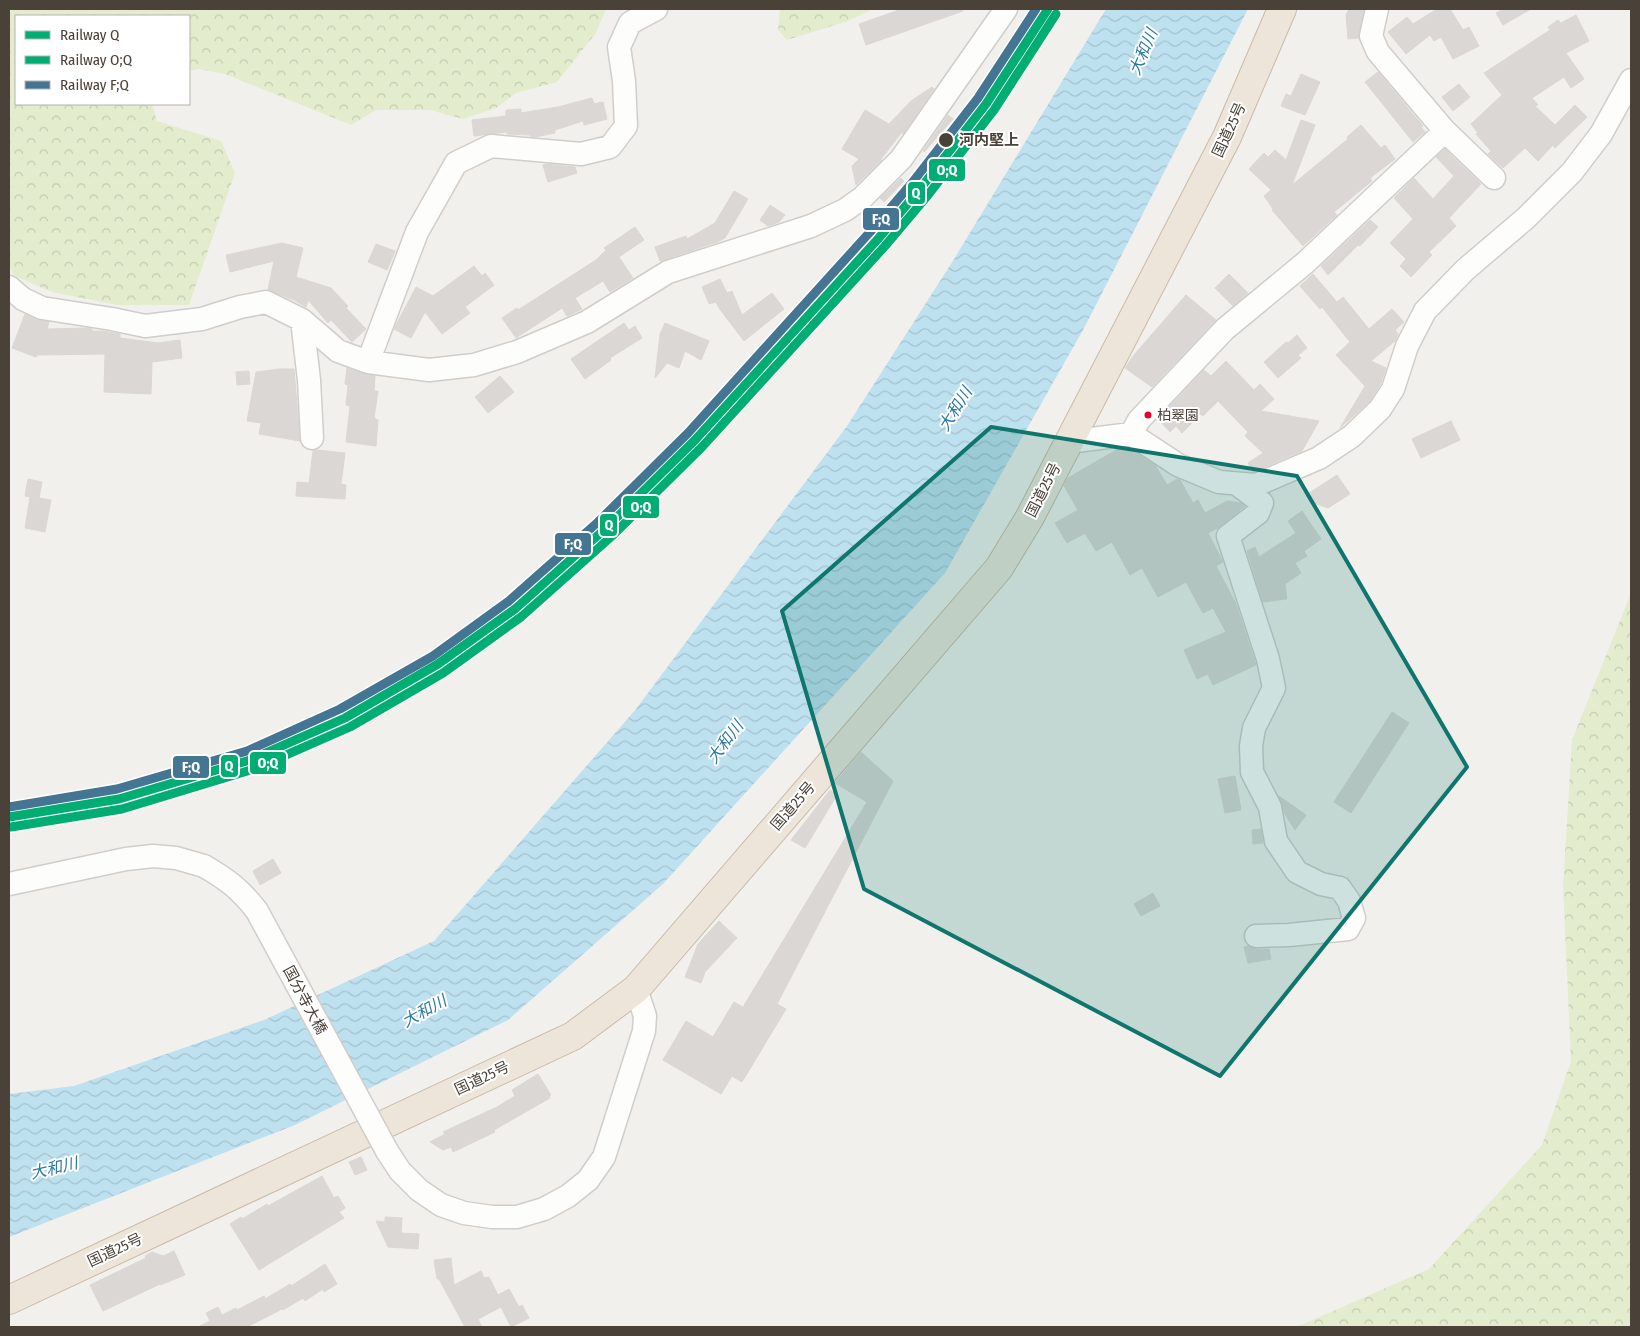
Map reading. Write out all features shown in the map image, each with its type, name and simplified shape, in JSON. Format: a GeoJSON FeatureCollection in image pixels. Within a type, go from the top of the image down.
{"type":"FeatureCollection","features":[{"type":"Feature","properties":{"kind":"highway","name":"国道25号"},"geometry":{"type":"LineString","coordinates":[[9,1300],[573,1036],[636,989],[999,568],[1030,517],[1228,137],[1282,9]]}},
{"type":"Feature","properties":{"kind":"street"},"geometry":{"type":"LineString","coordinates":[[368,362],[418,232],[456,163],[491,146],[580,154],[610,147],[626,126],[624,81],[619,47],[630,23],[656,9]]}},
{"type":"Feature","properties":{"kind":"street"},"geometry":{"type":"LineString","coordinates":[[9,287],[23,299],[42,308],[145,326],[202,319],[240,307],[266,302],[302,320],[338,351],[368,362],[429,370],[474,365],[517,352],[588,322],[668,272],[811,226],[845,210],[862,198],[901,159],[1006,9]]}},
{"type":"Feature","properties":{"kind":"street"},"geometry":{"type":"LineString","coordinates":[[1377,9],[1371,36],[1378,52],[1445,131],[1494,178]]}},
{"type":"Feature","properties":{"kind":"street"},"geometry":{"type":"LineString","coordinates":[[1068,442],[1131,434],[1178,465],[1219,482],[1237,484],[1256,485],[1319,458],[1352,436],[1380,409],[1394,389],[1407,346],[1425,311],[1466,268],[1526,218],[1572,172],[1601,134],[1631,80]]}},
{"type":"Feature","properties":{"kind":"street"},"geometry":{"type":"LineString","coordinates":[[1131,434],[1138,420],[1224,329],[1304,263],[1445,131]]}},
{"type":"Feature","properties":{"kind":"street"},"geometry":{"type":"LineString","coordinates":[[302,320],[309,380],[312,438]]}},
{"type":"Feature","properties":{"kind":"street"},"geometry":{"type":"LineString","coordinates":[[1237,484],[1262,503],[1258,513],[1228,536],[1268,658],[1274,688],[1254,728],[1251,746],[1252,772],[1270,807],[1276,841],[1297,872],[1321,884],[1340,888],[1349,901],[1354,918],[1348,929],[1289,935],[1256,936]]}},
{"type":"Feature","properties":{"kind":"street","name":"国分寺大橋"},"geometry":{"type":"LineString","coordinates":[[9,884],[153,856],[176,858],[204,866],[226,878],[243,893],[257,911],[387,1151],[400,1171],[419,1190],[441,1205],[464,1213],[492,1218],[517,1217],[544,1209],[568,1196],[588,1180],[604,1157],[644,1031],[645,1016],[636,989]]}},
{"type":"Feature","properties":{"kind":"highlighted area"},"geometry":{"type":"Polygon","coordinates":[[[991,427],[1297,476],[1467,767],[1220,1076],[864,889],[782,611],[991,427]]]}},
{"type":"Feature","properties":{"kind":"green space"},"geometry":{"type":"Polygon","coordinates":[[[13,9],[606,9],[596,33],[557,82],[516,93],[496,108],[463,119],[430,110],[376,110],[351,125],[225,74],[198,69],[190,71],[190,15],[15,15],[15,105],[152,105],[157,121],[221,141],[235,173],[189,305],[117,305],[52,292],[15,276],[9,266],[9,14],[13,9]]]}},
{"type":"Feature","properties":{"kind":"green space"},"geometry":{"type":"Polygon","coordinates":[[[780,9],[873,9],[848,21],[787,40],[778,30],[780,9]]]}},
{"type":"Feature","properties":{"kind":"green space"},"geometry":{"type":"Polygon","coordinates":[[[1631,593],[1631,1327],[1292,1327],[1303,1324],[1429,1269],[1542,1145],[1571,1061],[1563,886],[1572,740],[1631,593]]]}},
{"type":"Feature","properties":{"kind":"water","name":"大和川"},"geometry":{"type":"Polygon","coordinates":[[[1106,9],[1248,9],[1083,330],[945,573],[663,884],[508,1020],[295,1125],[9,1237],[9,1094],[74,1086],[264,1020],[434,941],[636,709],[847,426],[951,264],[1106,9]]]}},
{"type":"Feature","properties":{"kind":"building"},"geometry":{"type":"Polygon","coordinates":[[[902,9],[962,9],[963,11],[866,45],[859,24],[902,9]]]}},
{"type":"Feature","properties":{"kind":"building"},"geometry":{"type":"Polygon","coordinates":[[[1349,9],[1364,9],[1359,38],[1348,39],[1346,15],[1349,9]]]}},
{"type":"Feature","properties":{"kind":"building"},"geometry":{"type":"Polygon","coordinates":[[[1437,9],[1450,9],[1463,30],[1469,27],[1479,46],[1453,59],[1441,37],[1434,41],[1430,35],[1406,54],[1388,32],[1407,17],[1413,24],[1437,9]]]}},
{"type":"Feature","properties":{"kind":"building"},"geometry":{"type":"Polygon","coordinates":[[[1503,9],[1531,9],[1503,25],[1496,13],[1503,9]]]}},
{"type":"Feature","properties":{"kind":"building"},"geometry":{"type":"Polygon","coordinates":[[[1576,15],[1589,41],[1566,53],[1584,79],[1571,88],[1564,77],[1532,98],[1538,105],[1535,106],[1555,125],[1575,105],[1587,117],[1555,148],[1553,145],[1538,161],[1525,148],[1503,168],[1488,154],[1491,151],[1476,134],[1478,133],[1471,124],[1502,95],[1484,73],[1550,30],[1548,27],[1558,20],[1561,23],[1576,15]]]}},
{"type":"Feature","properties":{"kind":"building"},"geometry":{"type":"Polygon","coordinates":[[[1378,72],[1423,126],[1421,127],[1425,132],[1413,142],[1365,82],[1378,72]]]}},
{"type":"Feature","properties":{"kind":"building"},"geometry":{"type":"Polygon","coordinates":[[[1301,74],[1320,82],[1305,115],[1281,106],[1286,94],[1291,96],[1301,74]]]}},
{"type":"Feature","properties":{"kind":"building"},"geometry":{"type":"Polygon","coordinates":[[[1459,84],[1470,97],[1453,111],[1442,97],[1459,84]]]}},
{"type":"Feature","properties":{"kind":"building"},"geometry":{"type":"Polygon","coordinates":[[[932,87],[934,89],[903,134],[902,132],[882,160],[856,185],[852,166],[859,159],[842,149],[865,110],[889,124],[911,101],[932,87]]]}},
{"type":"Feature","properties":{"kind":"building"},"geometry":{"type":"Polygon","coordinates":[[[592,98],[594,104],[603,102],[607,119],[584,125],[583,121],[555,130],[555,133],[535,137],[507,134],[507,132],[474,136],[472,120],[506,116],[506,110],[521,109],[521,113],[558,107],[592,98]]]}},
{"type":"Feature","properties":{"kind":"building"},"geometry":{"type":"Polygon","coordinates":[[[948,115],[953,119],[924,152],[923,151],[948,115]]]}},
{"type":"Feature","properties":{"kind":"building"},"geometry":{"type":"Polygon","coordinates":[[[1301,120],[1315,125],[1292,185],[1348,139],[1347,137],[1361,125],[1381,148],[1385,145],[1395,159],[1370,178],[1372,181],[1334,212],[1337,215],[1303,246],[1272,210],[1264,196],[1271,190],[1249,169],[1264,153],[1268,157],[1275,150],[1286,160],[1301,120]]]}},
{"type":"Feature","properties":{"kind":"building"},"geometry":{"type":"Polygon","coordinates":[[[1445,149],[1481,184],[1449,218],[1456,226],[1429,252],[1432,255],[1411,277],[1400,266],[1406,259],[1390,243],[1413,219],[1394,198],[1414,178],[1433,199],[1454,176],[1436,157],[1445,149]]]}},
{"type":"Feature","properties":{"kind":"building"},"geometry":{"type":"Polygon","coordinates":[[[543,165],[575,167],[577,173],[548,182],[543,165]]]}},
{"type":"Feature","properties":{"kind":"building"},"geometry":{"type":"Polygon","coordinates":[[[901,178],[904,181],[884,202],[880,198],[901,178]]]}},
{"type":"Feature","properties":{"kind":"building"},"geometry":{"type":"Polygon","coordinates":[[[734,191],[748,199],[725,238],[660,261],[655,247],[686,236],[687,239],[715,223],[734,191]]]}},
{"type":"Feature","properties":{"kind":"building"},"geometry":{"type":"Polygon","coordinates":[[[770,205],[785,215],[779,222],[768,226],[760,220],[770,205]]]}},
{"type":"Feature","properties":{"kind":"building"},"geometry":{"type":"Polygon","coordinates":[[[1370,220],[1378,227],[1328,275],[1321,266],[1370,220]]]}},
{"type":"Feature","properties":{"kind":"building"},"geometry":{"type":"Polygon","coordinates":[[[635,227],[644,240],[619,257],[633,278],[610,292],[603,281],[575,298],[582,309],[567,316],[562,308],[516,338],[502,318],[517,308],[518,310],[596,260],[606,250],[604,248],[635,227]]]}},
{"type":"Feature","properties":{"kind":"building"},"geometry":{"type":"Polygon","coordinates":[[[282,243],[303,248],[296,277],[331,288],[348,306],[346,308],[366,329],[352,342],[331,320],[328,323],[308,300],[306,307],[268,290],[274,261],[230,272],[226,255],[282,243]]]}},
{"type":"Feature","properties":{"kind":"building"},"geometry":{"type":"Polygon","coordinates":[[[376,244],[395,251],[387,270],[368,262],[376,244]]]}},
{"type":"Feature","properties":{"kind":"building"},"geometry":{"type":"Polygon","coordinates":[[[474,266],[482,276],[485,273],[494,285],[465,307],[470,313],[442,334],[425,312],[411,338],[394,329],[416,287],[433,296],[474,266]]]}},
{"type":"Feature","properties":{"kind":"building"},"geometry":{"type":"Polygon","coordinates":[[[1229,274],[1248,293],[1233,306],[1215,288],[1229,274]]]}},
{"type":"Feature","properties":{"kind":"building"},"geometry":{"type":"Polygon","coordinates":[[[1313,274],[1337,302],[1343,297],[1369,329],[1392,309],[1404,322],[1395,330],[1398,334],[1395,341],[1371,361],[1386,368],[1381,383],[1370,401],[1340,428],[1365,386],[1336,355],[1350,342],[1322,307],[1320,309],[1300,286],[1313,274]]]}},
{"type":"Feature","properties":{"kind":"building"},"geometry":{"type":"Polygon","coordinates":[[[720,279],[727,293],[732,291],[742,315],[772,293],[784,309],[744,341],[716,302],[709,304],[702,287],[720,279]]]}},
{"type":"Feature","properties":{"kind":"building"},"geometry":{"type":"Polygon","coordinates":[[[1186,295],[1216,320],[1152,387],[1125,368],[1186,295]]]}},
{"type":"Feature","properties":{"kind":"building"},"geometry":{"type":"Polygon","coordinates":[[[25,314],[37,320],[49,322],[47,329],[88,328],[92,329],[92,331],[120,334],[120,338],[158,343],[180,340],[182,358],[152,362],[151,394],[104,392],[105,354],[37,355],[36,357],[12,348],[25,314]]]}},
{"type":"Feature","properties":{"kind":"building"},"geometry":{"type":"Polygon","coordinates":[[[624,323],[629,330],[635,326],[642,338],[610,358],[611,360],[585,379],[571,359],[624,323]]]}},
{"type":"Feature","properties":{"kind":"building"},"geometry":{"type":"Polygon","coordinates":[[[665,323],[709,341],[701,360],[685,351],[679,368],[667,363],[655,378],[660,334],[665,323]]]}},
{"type":"Feature","properties":{"kind":"building"},"geometry":{"type":"Polygon","coordinates":[[[1297,335],[1307,348],[1298,355],[1301,358],[1278,378],[1264,362],[1286,342],[1288,343],[1297,335]]]}},
{"type":"Feature","properties":{"kind":"building"},"geometry":{"type":"Polygon","coordinates":[[[1226,361],[1254,390],[1260,384],[1274,399],[1261,411],[1319,421],[1302,451],[1253,472],[1248,463],[1263,453],[1245,436],[1248,432],[1218,401],[1203,416],[1201,414],[1182,433],[1176,426],[1170,432],[1158,419],[1204,370],[1211,376],[1226,361]]]}},
{"type":"Feature","properties":{"kind":"building"},"geometry":{"type":"Polygon","coordinates":[[[347,368],[375,376],[374,391],[378,391],[374,418],[378,420],[376,446],[346,442],[350,406],[346,405],[348,385],[345,384],[347,368]]]}},
{"type":"Feature","properties":{"kind":"building"},"geometry":{"type":"Polygon","coordinates":[[[294,369],[300,441],[259,434],[261,423],[247,421],[256,372],[294,369]]]}},
{"type":"Feature","properties":{"kind":"building"},"geometry":{"type":"Polygon","coordinates":[[[249,371],[250,384],[237,385],[236,372],[249,371]]]}},
{"type":"Feature","properties":{"kind":"building"},"geometry":{"type":"Polygon","coordinates":[[[500,376],[514,392],[488,413],[475,397],[500,376]]]}},
{"type":"Feature","properties":{"kind":"building"},"geometry":{"type":"Polygon","coordinates":[[[1451,421],[1460,440],[1421,458],[1412,439],[1451,421]]]}},
{"type":"Feature","properties":{"kind":"building"},"geometry":{"type":"Polygon","coordinates":[[[1128,448],[1155,465],[1167,485],[1177,479],[1180,480],[1193,503],[1198,500],[1205,513],[1227,501],[1241,503],[1245,506],[1219,527],[1208,533],[1223,562],[1216,566],[1236,604],[1256,665],[1213,685],[1208,674],[1197,679],[1184,650],[1226,632],[1213,608],[1203,613],[1186,582],[1158,597],[1142,568],[1130,575],[1112,542],[1096,551],[1085,533],[1067,543],[1055,523],[1078,510],[1064,486],[1068,478],[1118,449],[1128,448]]]}},
{"type":"Feature","properties":{"kind":"building"},"geometry":{"type":"Polygon","coordinates":[[[313,451],[345,453],[341,484],[346,485],[345,499],[296,496],[297,482],[309,483],[313,451]]]}},
{"type":"Feature","properties":{"kind":"building"},"geometry":{"type":"Polygon","coordinates":[[[1337,475],[1350,494],[1328,508],[1311,502],[1306,495],[1337,475]]]}},
{"type":"Feature","properties":{"kind":"building"},"geometry":{"type":"Polygon","coordinates":[[[28,479],[42,482],[39,498],[51,500],[45,532],[25,528],[30,497],[25,496],[28,479]]]}},
{"type":"Feature","properties":{"kind":"building"},"geometry":{"type":"Polygon","coordinates":[[[1302,511],[1321,539],[1304,551],[1307,556],[1295,563],[1301,573],[1285,584],[1287,599],[1263,602],[1247,551],[1255,547],[1259,557],[1296,533],[1288,521],[1302,511]]]}},
{"type":"Feature","properties":{"kind":"building"},"geometry":{"type":"Polygon","coordinates":[[[1392,712],[1409,723],[1351,813],[1334,802],[1392,712]]]}},
{"type":"Feature","properties":{"kind":"building"},"geometry":{"type":"Polygon","coordinates":[[[861,752],[893,781],[777,1004],[786,1009],[742,1082],[732,1076],[721,1094],[663,1060],[686,1021],[713,1037],[734,1002],[743,1007],[867,802],[835,783],[861,752]]]}},
{"type":"Feature","properties":{"kind":"building"},"geometry":{"type":"Polygon","coordinates":[[[1235,776],[1241,810],[1225,813],[1218,779],[1235,776]]]}},
{"type":"Feature","properties":{"kind":"building"},"geometry":{"type":"Polygon","coordinates":[[[830,790],[837,795],[805,848],[791,840],[830,790]]]}},
{"type":"Feature","properties":{"kind":"building"},"geometry":{"type":"Polygon","coordinates":[[[1279,796],[1306,815],[1295,830],[1285,814],[1279,796]]]}},
{"type":"Feature","properties":{"kind":"building"},"geometry":{"type":"Polygon","coordinates":[[[1261,829],[1263,843],[1253,844],[1252,830],[1261,829]]]}},
{"type":"Feature","properties":{"kind":"building"},"geometry":{"type":"Polygon","coordinates":[[[273,859],[281,873],[260,885],[253,871],[273,859]]]}},
{"type":"Feature","properties":{"kind":"building"},"geometry":{"type":"Polygon","coordinates":[[[1153,893],[1160,906],[1141,916],[1134,904],[1153,893]]]}},
{"type":"Feature","properties":{"kind":"building"},"geometry":{"type":"Polygon","coordinates":[[[719,921],[737,938],[705,972],[701,983],[685,977],[698,944],[719,921]]]}},
{"type":"Feature","properties":{"kind":"building"},"geometry":{"type":"Polygon","coordinates":[[[1248,946],[1256,949],[1269,949],[1271,959],[1248,963],[1244,947],[1248,946]]]}},
{"type":"Feature","properties":{"kind":"building"},"geometry":{"type":"Polygon","coordinates":[[[538,1074],[551,1095],[549,1096],[550,1098],[494,1130],[495,1132],[453,1152],[451,1147],[443,1150],[430,1142],[445,1134],[443,1132],[497,1107],[515,1096],[512,1090],[538,1074]]]}},
{"type":"Feature","properties":{"kind":"building"},"geometry":{"type":"Polygon","coordinates":[[[361,1157],[367,1170],[355,1175],[349,1162],[361,1157]]]}},
{"type":"Feature","properties":{"kind":"building"},"geometry":{"type":"Polygon","coordinates":[[[322,1176],[334,1198],[338,1196],[345,1208],[339,1212],[344,1218],[259,1270],[230,1224],[267,1204],[268,1206],[322,1176]]]}},
{"type":"Feature","properties":{"kind":"building"},"geometry":{"type":"Polygon","coordinates":[[[385,1217],[402,1218],[401,1233],[419,1234],[418,1249],[388,1247],[376,1221],[385,1222],[385,1217]]]}},
{"type":"Feature","properties":{"kind":"building"},"geometry":{"type":"Polygon","coordinates":[[[174,1251],[185,1275],[160,1284],[103,1311],[90,1285],[146,1258],[145,1256],[152,1252],[163,1256],[174,1251]]]}},
{"type":"Feature","properties":{"kind":"building"},"geometry":{"type":"Polygon","coordinates":[[[451,1258],[454,1285],[481,1271],[484,1278],[489,1277],[498,1295],[509,1289],[519,1307],[522,1305],[529,1318],[511,1327],[501,1307],[478,1319],[482,1327],[465,1327],[439,1279],[437,1279],[434,1260],[451,1258]]]}},
{"type":"Feature","properties":{"kind":"building"},"geometry":{"type":"Polygon","coordinates":[[[325,1264],[337,1284],[324,1292],[323,1289],[305,1301],[303,1298],[247,1327],[198,1327],[210,1321],[206,1313],[218,1307],[222,1315],[236,1308],[237,1310],[264,1296],[265,1299],[290,1284],[291,1286],[325,1264]]]}},
{"type":"Feature","properties":{"kind":"rail line","name":"F;Q"},"geometry":{"type":"LineString","coordinates":[[9,807],[117,789],[247,751],[340,709],[433,656],[509,601],[598,522],[688,433],[870,232],[912,183],[978,98],[1036,9]]}},
{"type":"Feature","properties":{"kind":"rail line","name":"Q"},"geometry":{"type":"LineString","coordinates":[[9,817],[119,799],[250,760],[345,718],[438,664],[515,609],[605,529],[695,440],[878,239],[920,189],[986,104],[1048,9]]}},
{"type":"Feature","properties":{"kind":"rail line","name":"O;Q"},"geometry":{"type":"LineString","coordinates":[[11,827],[122,809],[254,769],[350,727],[443,673],[521,617],[612,536],[702,447],[885,246],[928,195],[994,110],[1056,14]]}},
{"type":"Feature","properties":{"kind":"place","name":"河内堅上"},"geometry":{"type":"Point","coordinates":[946,140]}},
{"type":"Feature","properties":{"kind":"place","name":"柏翠園"},"geometry":{"type":"Point","coordinates":[1148,415]}}]}
